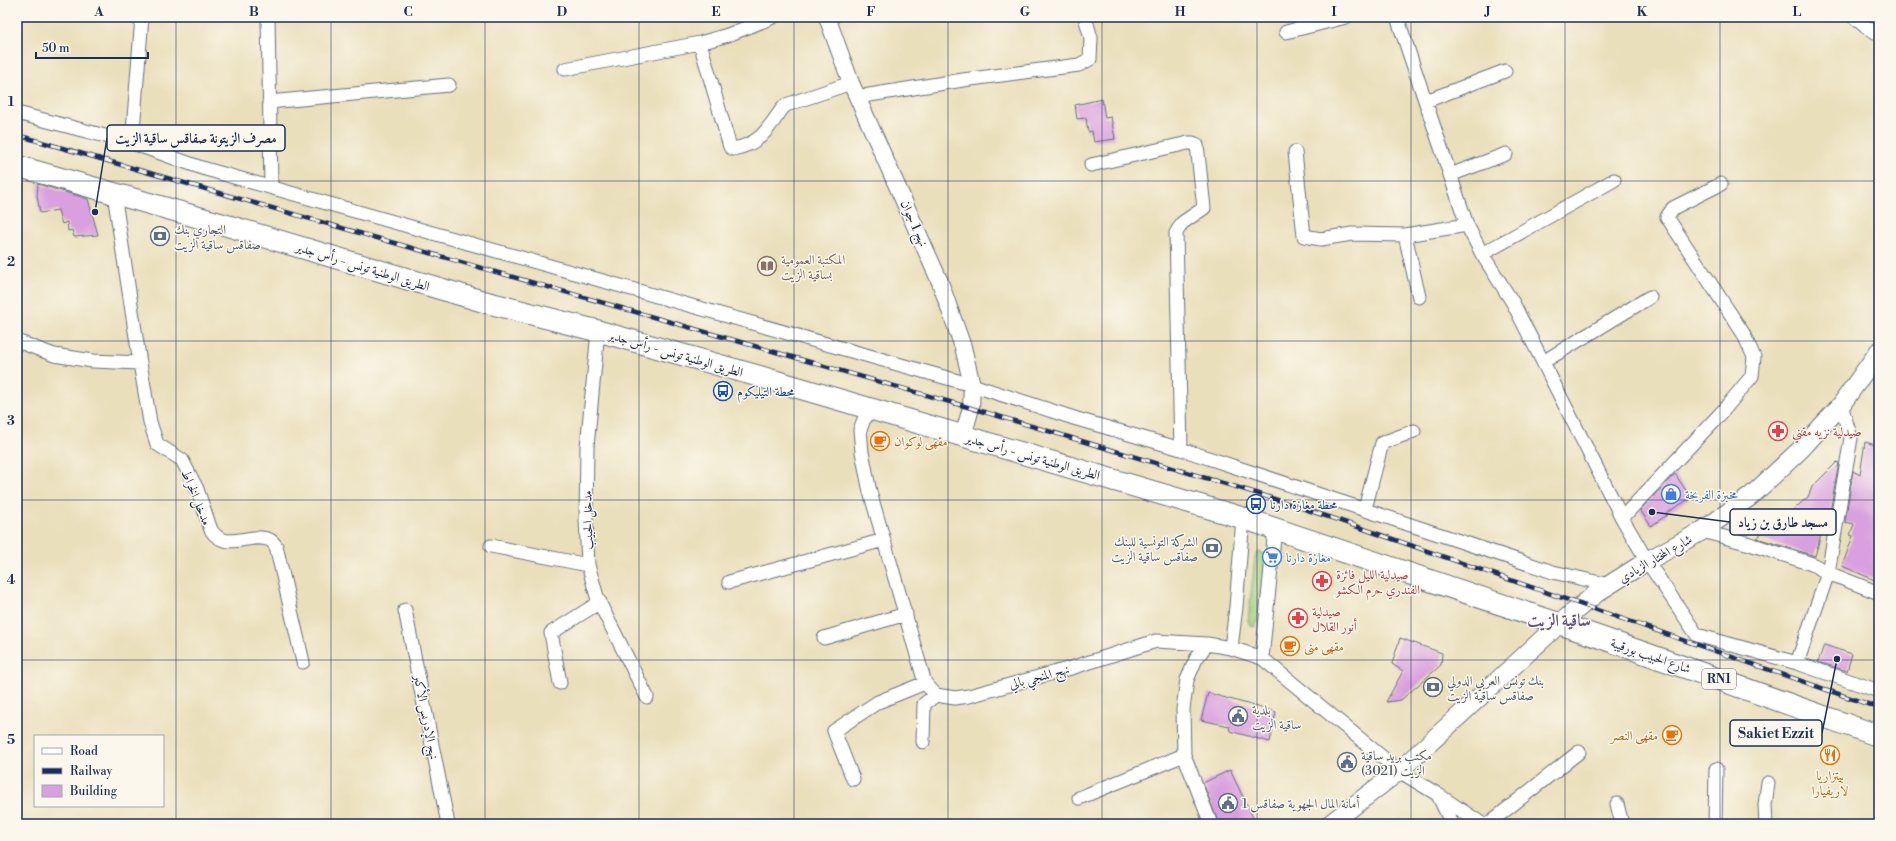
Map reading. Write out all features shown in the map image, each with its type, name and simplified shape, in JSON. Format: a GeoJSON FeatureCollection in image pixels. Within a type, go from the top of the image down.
{"type":"FeatureCollection","features":[{"type":"Feature","properties":{"kind":"main road","name":"الطريق الوطنية تونس - رأس جدير"},"geometry":{"type":"LineString","coordinates":[[17,166],[222,224],[485,302],[598,331],[868,408],[1243,518],[1559,624]]}},
{"type":"Feature","properties":{"kind":"main road","name":"شارع المختار الزيادي"},"geometry":{"type":"LineString","coordinates":[[1330,824],[1399,771],[1559,624],[1609,585],[1647,561],[1702,531],[1751,496],[1801,449],[1841,404],[1879,351]]}},
{"type":"Feature","properties":{"kind":"main road","name":"شارع الحبيب بورقيبة"},"geometry":{"type":"LineString","coordinates":[[1559,624],[1666,660],[1879,736]]}},
{"type":"Feature","properties":{"kind":"street"},"geometry":{"type":"LineString","coordinates":[[132,143],[142,17]]}},
{"type":"Feature","properties":{"kind":"street"},"geometry":{"type":"LineString","coordinates":[[268,17],[270,186]]}},
{"type":"Feature","properties":{"kind":"street"},"geometry":{"type":"LineString","coordinates":[[565,69],[700,43],[728,36],[773,17]]}},
{"type":"Feature","properties":{"kind":"street","name":"نهج 1 جوان"},"geometry":{"type":"LineString","coordinates":[[827,17],[854,90],[940,282],[963,347],[972,385],[971,408],[963,436]]}},
{"type":"Feature","properties":{"kind":"street"},"geometry":{"type":"LineString","coordinates":[[700,43],[730,147],[733,149],[750,144],[759,139],[782,108],[786,105],[854,90],[963,80],[1079,65],[1090,59],[1091,38],[1085,17]]}},
{"type":"Feature","properties":{"kind":"street"},"geometry":{"type":"LineString","coordinates":[[1286,32],[1346,17]]}},
{"type":"Feature","properties":{"kind":"street"},"geometry":{"type":"LineString","coordinates":[[1397,17],[1467,225],[1482,254],[1513,303],[1622,518],[1647,561],[1697,634],[1797,663],[1879,691]]}},
{"type":"Feature","properties":{"kind":"street"},"geometry":{"type":"LineString","coordinates":[[1854,17],[1866,28],[1879,34]]}},
{"type":"Feature","properties":{"kind":"street"},"geometry":{"type":"LineString","coordinates":[[1426,101],[1505,71]]}},
{"type":"Feature","properties":{"kind":"street"},"geometry":{"type":"LineString","coordinates":[[269,102],[448,85]]}},
{"type":"Feature","properties":{"kind":"street"},"geometry":{"type":"LineString","coordinates":[[17,113],[132,143],[202,168],[972,385],[1076,419],[1181,449],[1553,572],[1609,585]]}},
{"type":"Feature","properties":{"kind":"street"},"geometry":{"type":"LineString","coordinates":[[1091,165],[1188,143],[1197,145],[1204,208],[1182,223],[1176,233],[1181,449]]}},
{"type":"Feature","properties":{"kind":"street"},"geometry":{"type":"LineString","coordinates":[[1295,152],[1304,236],[1321,239],[1352,234],[1405,235],[1467,225]]}},
{"type":"Feature","properties":{"kind":"street"},"geometry":{"type":"LineString","coordinates":[[1450,175],[1506,154]]}},
{"type":"Feature","properties":{"kind":"street"},"geometry":{"type":"LineString","coordinates":[[1482,254],[1614,180]]}},
{"type":"Feature","properties":{"kind":"street"},"geometry":{"type":"LineString","coordinates":[[1622,518],[1722,412],[1752,376],[1754,357],[1743,333],[1667,217],[1673,208],[1721,184]]}},
{"type":"Feature","properties":{"kind":"street","name":"مدخل الخراط"},"geometry":{"type":"LineString","coordinates":[[114,194],[150,422],[157,444],[182,460],[197,490],[214,535],[230,542],[254,538],[270,540],[276,546],[303,662]]}},
{"type":"Feature","properties":{"kind":"street"},"geometry":{"type":"LineString","coordinates":[[1405,235],[1419,297]]}},
{"type":"Feature","properties":{"kind":"street"},"geometry":{"type":"LineString","coordinates":[[1543,362],[1650,297]]}},
{"type":"Feature","properties":{"kind":"street","name":"مدخل الحبيب"},"geometry":{"type":"LineString","coordinates":[[598,331],[587,447],[586,519],[588,565],[600,602],[647,697]]}},
{"type":"Feature","properties":{"kind":"street"},"geometry":{"type":"LineString","coordinates":[[17,341],[54,355],[93,361],[140,363]]}},
{"type":"Feature","properties":{"kind":"street"},"geometry":{"type":"LineString","coordinates":[[1797,663],[1828,573],[1851,438],[1841,404]]}},
{"type":"Feature","properties":{"kind":"street"},"geometry":{"type":"LineString","coordinates":[[868,408],[860,430],[860,441],[870,492],[925,683],[936,695],[924,704],[923,742]]}},
{"type":"Feature","properties":{"kind":"street"},"geometry":{"type":"LineString","coordinates":[[1365,510],[1382,443],[1414,431]]}},
{"type":"Feature","properties":{"kind":"street"},"geometry":{"type":"LineString","coordinates":[[1231,648],[1236,607],[1243,518]]}},
{"type":"Feature","properties":{"kind":"street"},"geometry":{"type":"LineString","coordinates":[[1262,658],[1275,528]]}},
{"type":"Feature","properties":{"kind":"street"},"geometry":{"type":"LineString","coordinates":[[1702,531],[1750,544],[1812,564],[1828,573],[1879,593]]}},
{"type":"Feature","properties":{"kind":"street"},"geometry":{"type":"LineString","coordinates":[[729,582],[884,540]]}},
{"type":"Feature","properties":{"kind":"street"},"geometry":{"type":"LineString","coordinates":[[491,546],[588,565]]}},
{"type":"Feature","properties":{"kind":"street"},"geometry":{"type":"LineString","coordinates":[[560,683],[551,633],[600,602]]}},
{"type":"Feature","properties":{"kind":"street","name":"نهج الإدريس الأكبر"},"geometry":{"type":"LineString","coordinates":[[405,610],[448,824]]}},
{"type":"Feature","properties":{"kind":"street"},"geometry":{"type":"LineString","coordinates":[[824,638],[906,614]]}},
{"type":"Feature","properties":{"kind":"street","name":"نهج المنجي بالي"},"geometry":{"type":"LineString","coordinates":[[936,695],[955,698],[969,696],[1071,668],[1156,641],[1207,644],[1231,648],[1262,658],[1399,771],[1482,824]]}},
{"type":"Feature","properties":{"kind":"street"},"geometry":{"type":"LineString","coordinates":[[1207,644],[1196,659],[1187,680],[1184,709],[1184,755],[1211,824]]}},
{"type":"Feature","properties":{"kind":"street"},"geometry":{"type":"LineString","coordinates":[[853,779],[834,731],[878,702],[925,683]]}},
{"type":"Feature","properties":{"kind":"street"},"geometry":{"type":"LineString","coordinates":[[1488,824],[1579,752]]}},
{"type":"Feature","properties":{"kind":"street"},"geometry":{"type":"LineString","coordinates":[[1079,798],[1184,755]]}},
{"type":"Feature","properties":{"kind":"street"},"geometry":{"type":"LineString","coordinates":[[1716,769],[1716,824]]}},
{"type":"Feature","properties":{"kind":"street"},"geometry":{"type":"LineString","coordinates":[[1766,824],[1765,805],[1768,783]]}},
{"type":"Feature","properties":{"kind":"street"},"geometry":{"type":"LineString","coordinates":[[1437,794],[1452,824]]}},
{"type":"Feature","properties":{"kind":"street"},"geometry":{"type":"LineString","coordinates":[[1617,804],[1622,824]]}},
{"type":"Feature","properties":{"kind":"green space"},"geometry":{"type":"Polygon","coordinates":[[[1258,552],[1263,553],[1265,558],[1258,621],[1254,627],[1250,625],[1248,621],[1255,558],[1258,552]]]}},
{"type":"Feature","properties":{"kind":"building"},"geometry":{"type":"Polygon","coordinates":[[[1102,99],[1105,118],[1111,117],[1115,139],[1094,142],[1092,131],[1088,132],[1086,118],[1077,119],[1075,105],[1102,99]]]}},
{"type":"Feature","properties":{"kind":"building"},"geometry":{"type":"Polygon","coordinates":[[[38,184],[88,199],[98,235],[74,237],[72,230],[68,231],[67,222],[62,224],[58,210],[40,213],[37,196],[38,184]]]}},
{"type":"Feature","properties":{"kind":"building"},"geometry":{"type":"Polygon","coordinates":[[[1865,442],[1879,446],[1879,582],[1842,566],[1853,536],[1850,535],[1854,524],[1845,522],[1853,471],[1860,475],[1865,442]]]}},
{"type":"Feature","properties":{"kind":"building"},"geometry":{"type":"Polygon","coordinates":[[[1837,462],[1839,463],[1829,517],[1826,516],[1815,556],[1757,538],[1777,520],[1793,510],[1808,497],[1812,487],[1837,462]]]}},
{"type":"Feature","properties":{"kind":"building"},"geometry":{"type":"Polygon","coordinates":[[[1675,474],[1691,498],[1666,513],[1667,515],[1651,526],[1640,510],[1675,474]]]}},
{"type":"Feature","properties":{"kind":"building"},"geometry":{"type":"Polygon","coordinates":[[[1400,638],[1442,653],[1441,665],[1401,700],[1386,702],[1403,671],[1392,664],[1400,638]]]}},
{"type":"Feature","properties":{"kind":"building"},"geometry":{"type":"Polygon","coordinates":[[[1824,645],[1852,654],[1847,671],[1818,662],[1824,645]]]}},
{"type":"Feature","properties":{"kind":"building","name":"بلدية ساقية الزيت"},"geometry":{"type":"Polygon","coordinates":[[[1208,693],[1276,712],[1270,742],[1230,731],[1229,726],[1201,720],[1208,693]]]}},
{"type":"Feature","properties":{"kind":"building","name":"أمانة المال الجهوية صفاقس 1"},"geometry":{"type":"Polygon","coordinates":[[[1230,770],[1256,824],[1219,824],[1203,783],[1230,770]]]}},
{"type":"Feature","properties":{"kind":"railway"},"geometry":{"type":"LineString","coordinates":[[17,135],[971,408],[1256,493],[1338,520],[1879,708]]}},
{"type":"Feature","properties":{"kind":"place","name":"مصرف الزيتونة صفاقس ساقية الزيت"},"geometry":{"type":"Point","coordinates":[95,212]}},
{"type":"Feature","properties":{"kind":"place","name":"التجاري بنك صفاقس ساقية الزيت"},"geometry":{"type":"Point","coordinates":[160,236]}},
{"type":"Feature","properties":{"kind":"place","name":"المكتبة العمومية بساقية الزيت"},"geometry":{"type":"Point","coordinates":[767,266]}},
{"type":"Feature","properties":{"kind":"place","name":"محطة التيليكوم"},"geometry":{"type":"Point","coordinates":[723,391]}},
{"type":"Feature","properties":{"kind":"place","name":"صيدلية نزيه مقني"},"geometry":{"type":"Point","coordinates":[1778,431]}},
{"type":"Feature","properties":{"kind":"place","name":"مقهى لوكوان"},"geometry":{"type":"Point","coordinates":[880,441]}},
{"type":"Feature","properties":{"kind":"place","name":"مخبزة الفريخة"},"geometry":{"type":"Point","coordinates":[1671,494]}},
{"type":"Feature","properties":{"kind":"place","name":"محطة مغازة دارنا"},"geometry":{"type":"Point","coordinates":[1256,504]}},
{"type":"Feature","properties":{"kind":"place","name":"مسجد طارق بن زياد"},"geometry":{"type":"Point","coordinates":[1652,512]}},
{"type":"Feature","properties":{"kind":"place","name":"الشركة التونسية للبنك صفاقس ساقية الزيت"},"geometry":{"type":"Point","coordinates":[1212,548]}},
{"type":"Feature","properties":{"kind":"place","name":"مغازة دارنا"},"geometry":{"type":"Point","coordinates":[1272,557]}},
{"type":"Feature","properties":{"kind":"place","name":"صيدلية الليل فائزة الفندري حرم الكشو"},"geometry":{"type":"Point","coordinates":[1322,581]}},
{"type":"Feature","properties":{"kind":"place","name":"صيدلية أنور القلال"},"geometry":{"type":"Point","coordinates":[1298,618]}},
{"type":"Feature","properties":{"kind":"place","name":"مقهى منى"},"geometry":{"type":"Point","coordinates":[1290,646]}},
{"type":"Feature","properties":{"kind":"place","name":"Sakiet Ezzit"},"geometry":{"type":"Point","coordinates":[1837,659]}},
{"type":"Feature","properties":{"kind":"place","name":"بنك تونس العربي الدولي صفاقس ساقية الزيت"},"geometry":{"type":"Point","coordinates":[1433,687]}},
{"type":"Feature","properties":{"kind":"place","name":"بلدية ساقية الزيت"},"geometry":{"type":"Point","coordinates":[1238,716]}},
{"type":"Feature","properties":{"kind":"place","name":"مقهى النصر"},"geometry":{"type":"Point","coordinates":[1672,735]}},
{"type":"Feature","properties":{"kind":"place","name":"بيتزاريا لاريفيارا"},"geometry":{"type":"Point","coordinates":[1830,755]}},
{"type":"Feature","properties":{"kind":"place","name":"مكتب بريد ساقية الزيت (3021)"},"geometry":{"type":"Point","coordinates":[1347,762]}},
{"type":"Feature","properties":{"kind":"place","name":"أمانة المال الجهوية صفاقس 1"},"geometry":{"type":"Point","coordinates":[1228,803]}},
{"type":"Feature","properties":{"kind":"district","name":"ساقية الزيت"},"geometry":{"type":"Point","coordinates":[1559,620]}}]}
